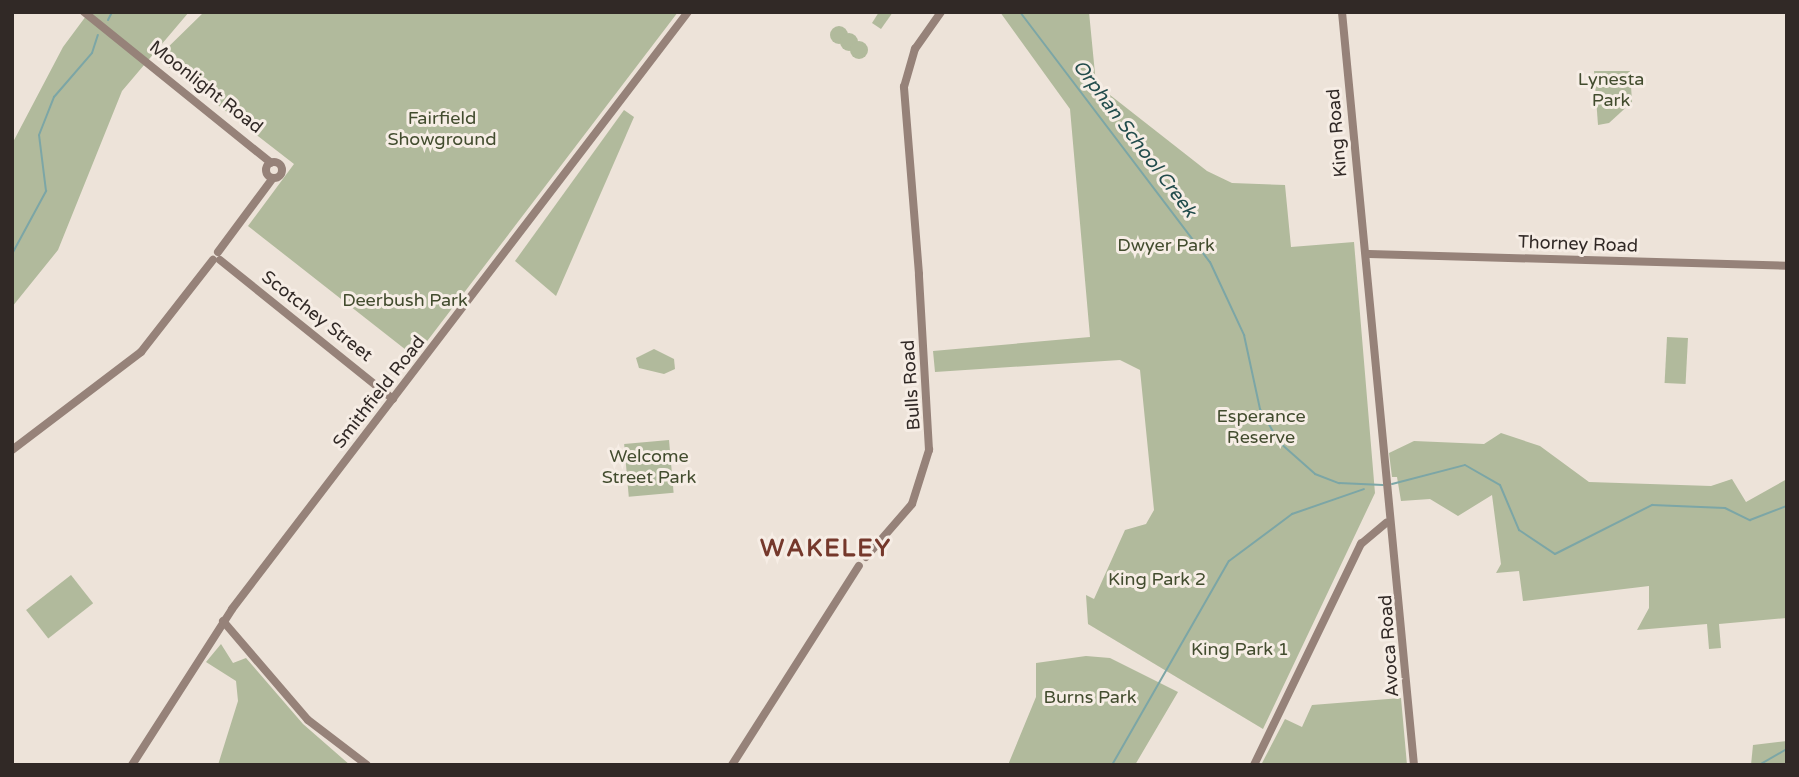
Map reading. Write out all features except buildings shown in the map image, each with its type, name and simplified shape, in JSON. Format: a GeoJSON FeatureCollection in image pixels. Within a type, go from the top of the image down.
{"type":"FeatureCollection","features":[{"type":"Feature","properties":{"kind":"street","name":"Moonlight Road"},"geometry":{"type":"LineString","coordinates":[[84,12],[282,170],[273,178],[217,257]]}},
{"type":"Feature","properties":{"kind":"street","name":"Smithfield Road"},"geometry":{"type":"LineString","coordinates":[[132,765],[223,621],[688,12]]}},
{"type":"Feature","properties":{"kind":"street","name":"Bulls Road"},"geometry":{"type":"LineString","coordinates":[[732,765],[859,566],[912,504],[929,450],[919,274],[913,270],[918,264],[904,86],[915,49],[941,12]]}},
{"type":"Feature","properties":{"kind":"street","name":"King Road"},"geometry":{"type":"LineString","coordinates":[[1342,12],[1366,255],[1383,479]]}},
{"type":"Feature","properties":{"kind":"street","name":"Thorney Road"},"geometry":{"type":"LineString","coordinates":[[1366,255],[1787,266]]}},
{"type":"Feature","properties":{"kind":"street","name":"Scotchey Street"},"geometry":{"type":"LineString","coordinates":[[217,257],[393,399]]}},
{"type":"Feature","properties":{"kind":"street"},"geometry":{"type":"LineString","coordinates":[[12,450],[141,352],[217,257]]}},
{"type":"Feature","properties":{"kind":"street","name":"Avoca Road"},"geometry":{"type":"LineString","coordinates":[[1383,479],[1414,765]]}},
{"type":"Feature","properties":{"kind":"street"},"geometry":{"type":"LineString","coordinates":[[1254,765],[1361,544],[1389,521]]}},
{"type":"Feature","properties":{"kind":"street"},"geometry":{"type":"LineString","coordinates":[[223,621],[308,720],[368,765]]}},
{"type":"Feature","properties":{"kind":"green space"},"geometry":{"type":"Polygon","coordinates":[[[89,12],[189,12],[122,91],[58,250],[12,307],[12,144],[63,47],[89,12]]]}},
{"type":"Feature","properties":{"kind":"green space","name":"Fairfield Showground"},"geometry":{"type":"Polygon","coordinates":[[[204,12],[678,12],[415,357],[248,226],[294,164],[157,58],[204,12]]]}},
{"type":"Feature","properties":{"kind":"green space"},"geometry":{"type":"Polygon","coordinates":[[[879,12],[893,12],[881,29],[872,23],[879,12]]]}},
{"type":"Feature","properties":{"kind":"green space"},"geometry":{"type":"Polygon","coordinates":[[[1000,12],[1089,12],[1096,84],[1207,171],[1232,183],[1285,185],[1291,247],[1354,242],[1375,493],[1263,729],[1088,624],[1086,595],[1094,599],[1125,530],[1146,524],[1154,510],[1140,370],[1120,360],[935,372],[933,351],[1090,337],[1070,109],[1000,12]]]}},
{"type":"Feature","properties":{"kind":"green space"},"geometry":{"type":"Polygon","coordinates":[[[839,26],[845,29],[848,35],[845,41],[839,44],[833,41],[830,35],[833,29],[839,26]]]}},
{"type":"Feature","properties":{"kind":"green space"},"geometry":{"type":"Polygon","coordinates":[[[849,33],[855,36],[858,42],[855,48],[849,51],[843,48],[840,42],[843,36],[849,33]]]}},
{"type":"Feature","properties":{"kind":"green space"},"geometry":{"type":"Polygon","coordinates":[[[859,41],[865,44],[868,50],[865,56],[859,59],[853,56],[850,50],[853,44],[859,41]]]}},
{"type":"Feature","properties":{"kind":"green space","name":"Lynesta Park"},"geometry":{"type":"Polygon","coordinates":[[[1594,71],[1630,71],[1632,102],[1609,123],[1598,125],[1594,71]]]}},
{"type":"Feature","properties":{"kind":"green space"},"geometry":{"type":"Polygon","coordinates":[[[624,110],[634,117],[556,296],[515,261],[624,110]]]}},
{"type":"Feature","properties":{"kind":"green space"},"geometry":{"type":"Polygon","coordinates":[[[1667,337],[1688,338],[1686,384],[1665,383],[1667,337]]]}},
{"type":"Feature","properties":{"kind":"green space"},"geometry":{"type":"Polygon","coordinates":[[[654,349],[674,359],[675,369],[664,374],[639,368],[636,358],[654,349]]]}},
{"type":"Feature","properties":{"kind":"green space"},"geometry":{"type":"Polygon","coordinates":[[[1501,433],[1540,446],[1589,482],[1711,486],[1732,479],[1746,502],[1787,479],[1787,618],[1719,624],[1721,648],[1709,649],[1707,624],[1637,630],[1649,608],[1649,586],[1523,601],[1519,571],[1496,573],[1501,564],[1492,495],[1458,516],[1430,499],[1401,501],[1397,477],[1392,477],[1389,453],[1414,441],[1484,444],[1501,433]]]}},
{"type":"Feature","properties":{"kind":"green space","name":"Welcome Street Park"},"geometry":{"type":"Polygon","coordinates":[[[669,440],[674,493],[629,497],[624,444],[669,440]]]}},
{"type":"Feature","properties":{"kind":"green space"},"geometry":{"type":"Polygon","coordinates":[[[71,575],[93,603],[48,638],[26,610],[71,575]]]}},
{"type":"Feature","properties":{"kind":"green space"},"geometry":{"type":"Polygon","coordinates":[[[221,644],[233,663],[246,658],[303,724],[350,765],[218,765],[238,701],[236,681],[206,662],[221,644]]]}},
{"type":"Feature","properties":{"kind":"green space","name":"Burns Park"},"geometry":{"type":"Polygon","coordinates":[[[1086,656],[1110,658],[1178,692],[1135,765],[1008,765],[1036,697],[1036,663],[1086,656]]]}},
{"type":"Feature","properties":{"kind":"green space"},"geometry":{"type":"Polygon","coordinates":[[[1401,698],[1407,765],[1261,765],[1285,719],[1302,727],[1312,705],[1401,698]]]}},
{"type":"Feature","properties":{"kind":"green space"},"geometry":{"type":"Polygon","coordinates":[[[1787,741],[1787,765],[1751,765],[1753,745],[1787,741]]]}},
{"type":"Feature","properties":{"kind":"waterway","name":"Orphan School Creek"},"geometry":{"type":"LineString","coordinates":[[108,20],[112,12]]}},
{"type":"Feature","properties":{"kind":"waterway","name":"Orphan School Creek"},"geometry":{"type":"LineString","coordinates":[[1020,12],[1210,262],[1244,335],[1260,409],[1279,442],[1315,474],[1339,483],[1383,485]]}},
{"type":"Feature","properties":{"kind":"waterway","name":"Orphan School Creek"},"geometry":{"type":"LineString","coordinates":[[12,254],[46,191],[39,135],[54,97],[92,53],[98,35]]}},
{"type":"Feature","properties":{"kind":"waterway"},"geometry":{"type":"LineString","coordinates":[[1392,484],[1465,465],[1500,485],[1519,530],[1555,554],[1652,505],[1725,508],[1750,520],[1787,506]]}},
{"type":"Feature","properties":{"kind":"waterway"},"geometry":{"type":"LineString","coordinates":[[1112,765],[1229,561],[1292,514],[1364,489]]}},
{"type":"Feature","properties":{"kind":"waterway"},"geometry":{"type":"LineString","coordinates":[[1759,765],[1787,749]]}},
{"type":"Feature","properties":{"kind":"district","name":"WAKELEY"},"geometry":{"type":"Point","coordinates":[826,549]}},
{"type":"Feature","properties":{"kind":"park label","name":"Dwyer Park"},"geometry":{"type":"Point","coordinates":[1166,245]}},
{"type":"Feature","properties":{"kind":"park label","name":"Deerbush Park"},"geometry":{"type":"Point","coordinates":[405,300]}},
{"type":"Feature","properties":{"kind":"park label","name":"Esperance Reserve"},"geometry":{"type":"Point","coordinates":[1261,427]}},
{"type":"Feature","properties":{"kind":"park label","name":"King Park 2"},"geometry":{"type":"Point","coordinates":[1157,579]}},
{"type":"Feature","properties":{"kind":"park label","name":"King Park 1"},"geometry":{"type":"Point","coordinates":[1240,649]}}]}
